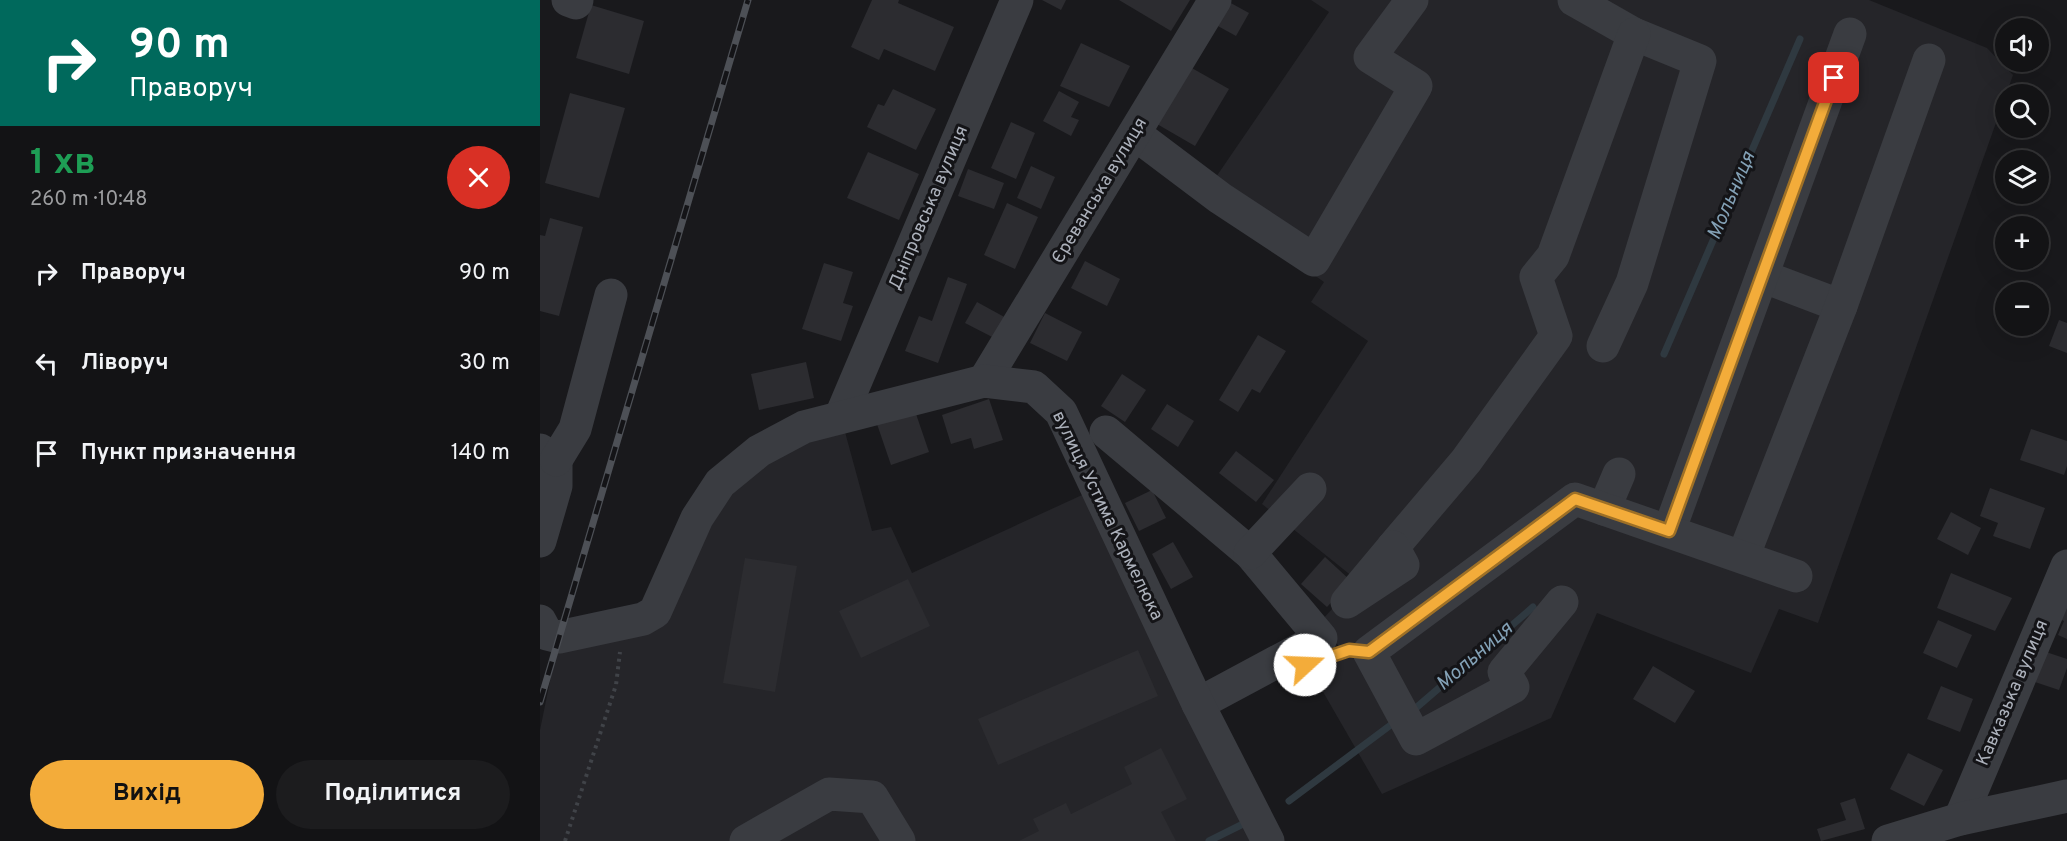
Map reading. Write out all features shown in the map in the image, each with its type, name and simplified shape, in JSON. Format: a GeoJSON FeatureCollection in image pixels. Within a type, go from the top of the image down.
{"type":"FeatureCollection","features":[{"type":"Feature","properties":{"kind":"street"},"geometry":{"type":"LineString","coordinates":[[567,0],[576,3],[578,0]]}},
{"type":"Feature","properties":{"kind":"street","name":"Дніпровська вулиця"},"geometry":{"type":"LineString","coordinates":[[841,416],[1017,0]]}},
{"type":"Feature","properties":{"kind":"street","name":"Єреванська вулиця"},"geometry":{"type":"LineString","coordinates":[[984,381],[1215,0]]}},
{"type":"Feature","properties":{"kind":"street"},"geometry":{"type":"LineString","coordinates":[[1135,134],[1220,198],[1314,260],[1416,86],[1371,57],[1412,0]]}},
{"type":"Feature","properties":{"kind":"street"},"geometry":{"type":"LineString","coordinates":[[1574,0],[1634,33],[1701,62],[1632,283],[1603,346]]}},
{"type":"Feature","properties":{"kind":"street"},"geometry":{"type":"LineString","coordinates":[[1393,547],[1466,460],[1556,336],[1536,277],[1554,256],[1634,33]]}},
{"type":"Feature","properties":{"kind":"street"},"geometry":{"type":"LineString","coordinates":[[1669,531],[1850,34]]}},
{"type":"Feature","properties":{"kind":"street"},"geometry":{"type":"LineString","coordinates":[[1743,557],[1841,306],[1929,60]]}},
{"type":"Feature","properties":{"kind":"street"},"geometry":{"type":"LineString","coordinates":[[1762,276],[1841,306]]}},
{"type":"Feature","properties":{"kind":"street"},"geometry":{"type":"LineString","coordinates":[[540,541],[556,486],[548,455],[575,429],[611,295]]}},
{"type":"Feature","properties":{"kind":"street","name":"вулиця Устима Кармелюка"},"geometry":{"type":"LineString","coordinates":[[542,630],[559,637],[643,619],[655,612],[697,518],[720,483],[759,451],[804,428],[841,416],[984,381],[1034,387],[1061,412],[1198,704],[1268,841]]}},
{"type":"Feature","properties":{"kind":"street"},"geometry":{"type":"LineString","coordinates":[[1106,432],[1250,553],[1322,639],[1198,704]]}},
{"type":"Feature","properties":{"kind":"street"},"geometry":{"type":"LineString","coordinates":[[1604,508],[1619,474]]}},
{"type":"Feature","properties":{"kind":"street"},"geometry":{"type":"LineString","coordinates":[[1250,553],[1310,489]]}},
{"type":"Feature","properties":{"kind":"street"},"geometry":{"type":"LineString","coordinates":[[1198,704],[1349,650],[1369,652],[1575,499],[1796,576]]}},
{"type":"Feature","properties":{"kind":"street","name":"Кавказька вулиця"},"geometry":{"type":"LineString","coordinates":[[1960,819],[2067,566]]}},
{"type":"Feature","properties":{"kind":"street"},"geometry":{"type":"LineString","coordinates":[[1369,652],[1416,739],[1513,687],[1504,672],[1562,602]]}},
{"type":"Feature","properties":{"kind":"street"},"geometry":{"type":"LineString","coordinates":[[747,841],[829,794],[872,797],[898,841]]}},
{"type":"Feature","properties":{"kind":"street"},"geometry":{"type":"LineString","coordinates":[[1888,841],[1960,819],[2067,796]]}},
{"type":"Feature","properties":{"kind":"path"},"geometry":{"type":"LineString","coordinates":[[565,841],[616,686],[622,624]]}},
{"type":"Feature","properties":{"kind":"shaded area"},"geometry":{"type":"Polygon","coordinates":[[[1311,0],[1869,0],[1987,48],[1995,56],[1995,72],[2010,72],[2013,75],[2010,84],[1995,84],[1995,126],[1818,623],[1779,609],[1751,673],[1597,613],[1551,718],[1382,794],[1311,671],[1348,658],[1320,622],[1358,581],[1262,504],[1368,341],[1311,302],[1324,282],[1203,196],[1329,12],[1311,0]]]}},
{"type":"Feature","properties":{"kind":"shaded area"},"geometry":{"type":"Polygon","coordinates":[[[842,421],[872,531],[891,527],[912,573],[1093,490],[1263,841],[540,841],[540,730],[559,637],[642,618],[723,485],[842,421]]]}},
{"type":"Feature","properties":{"kind":"building"},"geometry":{"type":"Polygon","coordinates":[[[872,0],[899,0],[898,3],[954,27],[935,71],[884,49],[879,60],[851,47],[872,0]]]}},
{"type":"Feature","properties":{"kind":"building"},"geometry":{"type":"Polygon","coordinates":[[[1042,0],[1066,0],[1061,10],[1042,0]]]}},
{"type":"Feature","properties":{"kind":"building"},"geometry":{"type":"Polygon","coordinates":[[[1119,0],[1190,0],[1171,31],[1119,0]]]}},
{"type":"Feature","properties":{"kind":"building"},"geometry":{"type":"Polygon","coordinates":[[[1229,2],[1249,13],[1236,36],[1216,25],[1229,2]]]}},
{"type":"Feature","properties":{"kind":"building"},"geometry":{"type":"Polygon","coordinates":[[[591,5],[644,21],[629,74],[576,58],[591,5]]]}},
{"type":"Feature","properties":{"kind":"building"},"geometry":{"type":"Polygon","coordinates":[[[1081,43],[1130,66],[1109,107],[1060,86],[1081,43]]]}},
{"type":"Feature","properties":{"kind":"building"},"geometry":{"type":"Polygon","coordinates":[[[1190,67],[1229,89],[1195,146],[1157,124],[1190,67]]]}},
{"type":"Feature","properties":{"kind":"building"},"geometry":{"type":"Polygon","coordinates":[[[893,89],[936,109],[916,150],[867,127],[878,104],[884,106],[893,89]]]}},
{"type":"Feature","properties":{"kind":"building"},"geometry":{"type":"Polygon","coordinates":[[[1059,91],[1079,102],[1071,117],[1079,120],[1071,136],[1043,121],[1059,91]]]}},
{"type":"Feature","properties":{"kind":"building"},"geometry":{"type":"Polygon","coordinates":[[[570,93],[625,108],[599,198],[545,183],[570,93]]]}},
{"type":"Feature","properties":{"kind":"building"},"geometry":{"type":"Polygon","coordinates":[[[1011,122],[1035,133],[1016,179],[991,168],[1011,122]]]}},
{"type":"Feature","properties":{"kind":"building"},"geometry":{"type":"Polygon","coordinates":[[[868,152],[919,174],[899,220],[847,198],[868,152]]]}},
{"type":"Feature","properties":{"kind":"building"},"geometry":{"type":"Polygon","coordinates":[[[1031,166],[1055,177],[1041,209],[1017,198],[1031,166]]]}},
{"type":"Feature","properties":{"kind":"building"},"geometry":{"type":"Polygon","coordinates":[[[968,169],[1004,183],[994,209],[958,196],[968,169]]]}},
{"type":"Feature","properties":{"kind":"building"},"geometry":{"type":"Polygon","coordinates":[[[1007,203],[1038,217],[1015,269],[984,255],[1007,203]]]}},
{"type":"Feature","properties":{"kind":"building"},"geometry":{"type":"Polygon","coordinates":[[[550,218],[583,227],[559,316],[540,311],[540,235],[545,236],[550,218]]]}},
{"type":"Feature","properties":{"kind":"building"},"geometry":{"type":"Polygon","coordinates":[[[1085,261],[1120,279],[1107,306],[1071,288],[1085,261]]]}},
{"type":"Feature","properties":{"kind":"building"},"geometry":{"type":"Polygon","coordinates":[[[824,263],[853,272],[843,303],[853,306],[841,341],[802,329],[824,263]]]}},
{"type":"Feature","properties":{"kind":"building"},"geometry":{"type":"Polygon","coordinates":[[[948,277],[967,284],[938,363],[905,351],[919,316],[932,321],[948,277]]]}},
{"type":"Feature","properties":{"kind":"building"},"geometry":{"type":"Polygon","coordinates":[[[977,302],[1008,319],[998,340],[965,323],[977,302]]]}},
{"type":"Feature","properties":{"kind":"building"},"geometry":{"type":"Polygon","coordinates":[[[1045,313],[1082,332],[1067,361],[1030,343],[1045,313]]]}},
{"type":"Feature","properties":{"kind":"building"},"geometry":{"type":"Polygon","coordinates":[[[2059,320],[2067,323],[2067,353],[2049,346],[2059,320]]]}},
{"type":"Feature","properties":{"kind":"building"},"geometry":{"type":"Polygon","coordinates":[[[1258,335],[1286,351],[1260,393],[1252,389],[1238,412],[1219,400],[1258,335]]]}},
{"type":"Feature","properties":{"kind":"building"},"geometry":{"type":"Polygon","coordinates":[[[806,362],[814,398],[759,410],[751,374],[806,362]]]}},
{"type":"Feature","properties":{"kind":"building"},"geometry":{"type":"Polygon","coordinates":[[[1122,374],[1146,390],[1125,422],[1101,406],[1122,374]]]}},
{"type":"Feature","properties":{"kind":"building"},"geometry":{"type":"Polygon","coordinates":[[[989,399],[1003,440],[974,449],[971,438],[951,444],[942,415],[989,399]]]}},
{"type":"Feature","properties":{"kind":"building"},"geometry":{"type":"Polygon","coordinates":[[[1167,404],[1194,421],[1178,447],[1151,429],[1167,404]]]}},
{"type":"Feature","properties":{"kind":"building"},"geometry":{"type":"Polygon","coordinates":[[[915,411],[929,452],[891,465],[877,424],[915,411]]]}},
{"type":"Feature","properties":{"kind":"building"},"geometry":{"type":"Polygon","coordinates":[[[2031,429],[2067,441],[2067,466],[2064,475],[2020,460],[2031,429]]]}},
{"type":"Feature","properties":{"kind":"building"},"geometry":{"type":"Polygon","coordinates":[[[1236,451],[1274,480],[1256,502],[1219,473],[1236,451]]]}},
{"type":"Feature","properties":{"kind":"building"},"geometry":{"type":"Polygon","coordinates":[[[1990,488],[2045,508],[2030,549],[1993,536],[1998,523],[1980,516],[1990,488]]]}},
{"type":"Feature","properties":{"kind":"building"},"geometry":{"type":"Polygon","coordinates":[[[1152,490],[1166,518],[1139,531],[1125,503],[1152,490]]]}},
{"type":"Feature","properties":{"kind":"building"},"geometry":{"type":"Polygon","coordinates":[[[1951,512],[1981,528],[1968,555],[1937,539],[1951,512]]]}},
{"type":"Feature","properties":{"kind":"building"},"geometry":{"type":"Polygon","coordinates":[[[1173,542],[1193,577],[1171,589],[1152,554],[1173,542]]]}},
{"type":"Feature","properties":{"kind":"building"},"geometry":{"type":"Polygon","coordinates":[[[1325,557],[1351,581],[1327,607],[1301,584],[1325,557]]]}},
{"type":"Feature","properties":{"kind":"building"},"geometry":{"type":"Polygon","coordinates":[[[745,558],[797,566],[775,692],[723,683],[745,558]]]}},
{"type":"Feature","properties":{"kind":"building"},"geometry":{"type":"Polygon","coordinates":[[[1951,573],[2012,598],[1995,631],[1937,608],[1951,573]]]}},
{"type":"Feature","properties":{"kind":"building"},"geometry":{"type":"Polygon","coordinates":[[[908,579],[930,626],[861,658],[839,611],[908,579]]]}},
{"type":"Feature","properties":{"kind":"building"},"geometry":{"type":"Polygon","coordinates":[[[2067,589],[2067,639],[2058,635],[2064,621],[2053,616],[2067,589]]]}},
{"type":"Feature","properties":{"kind":"building"},"geometry":{"type":"Polygon","coordinates":[[[1938,620],[1972,635],[1957,668],[1923,653],[1938,620]]]}},
{"type":"Feature","properties":{"kind":"building"},"geometry":{"type":"Polygon","coordinates":[[[1138,650],[1158,696],[998,765],[978,719],[1138,650]]]}},
{"type":"Feature","properties":{"kind":"building"},"geometry":{"type":"Polygon","coordinates":[[[2040,650],[2067,659],[2067,668],[2059,690],[2029,680],[2040,650]]]}},
{"type":"Feature","properties":{"kind":"building"},"geometry":{"type":"Polygon","coordinates":[[[1653,666],[1695,691],[1675,723],[1633,699],[1653,666]]]}},
{"type":"Feature","properties":{"kind":"building"},"geometry":{"type":"Polygon","coordinates":[[[1941,686],[1973,699],[1960,732],[1927,719],[1941,686]]]}},
{"type":"Feature","properties":{"kind":"building"},"geometry":{"type":"Polygon","coordinates":[[[1161,748],[1187,799],[1161,812],[1176,841],[1019,841],[1039,831],[1033,819],[1066,803],[1071,814],[1132,784],[1124,767],[1161,748]]]}},
{"type":"Feature","properties":{"kind":"building"},"geometry":{"type":"Polygon","coordinates":[[[1908,753],[1943,770],[1924,806],[1890,789],[1908,753]]]}},
{"type":"Feature","properties":{"kind":"building"},"geometry":{"type":"Polygon","coordinates":[[[1855,798],[1865,829],[1821,841],[1817,829],[1846,820],[1840,803],[1855,798]]]}},
{"type":"Feature","properties":{"kind":"waterway","name":"Мольниця"},"geometry":{"type":"LineString","coordinates":[[1664,354],[1800,39]]}},
{"type":"Feature","properties":{"kind":"waterway","name":"Мольниця"},"geometry":{"type":"LineString","coordinates":[[1417,707],[1533,607]]}},
{"type":"Feature","properties":{"kind":"waterway","name":"Мольниця"},"geometry":{"type":"LineString","coordinates":[[1289,801],[1396,721]]}},
{"type":"Feature","properties":{"kind":"waterway","name":"Мольниця"},"geometry":{"type":"LineString","coordinates":[[1209,841],[1245,823]]}},
{"type":"Feature","properties":{"kind":"railway"},"geometry":{"type":"LineString","coordinates":[[540,702],[748,0]]}},
{"type":"Feature","properties":{"kind":"route"},"geometry":{"type":"LineString","coordinates":[[1305,665],[1349,650],[1369,652],[1575,499],[1669,531],[1834,78]]}}]}
